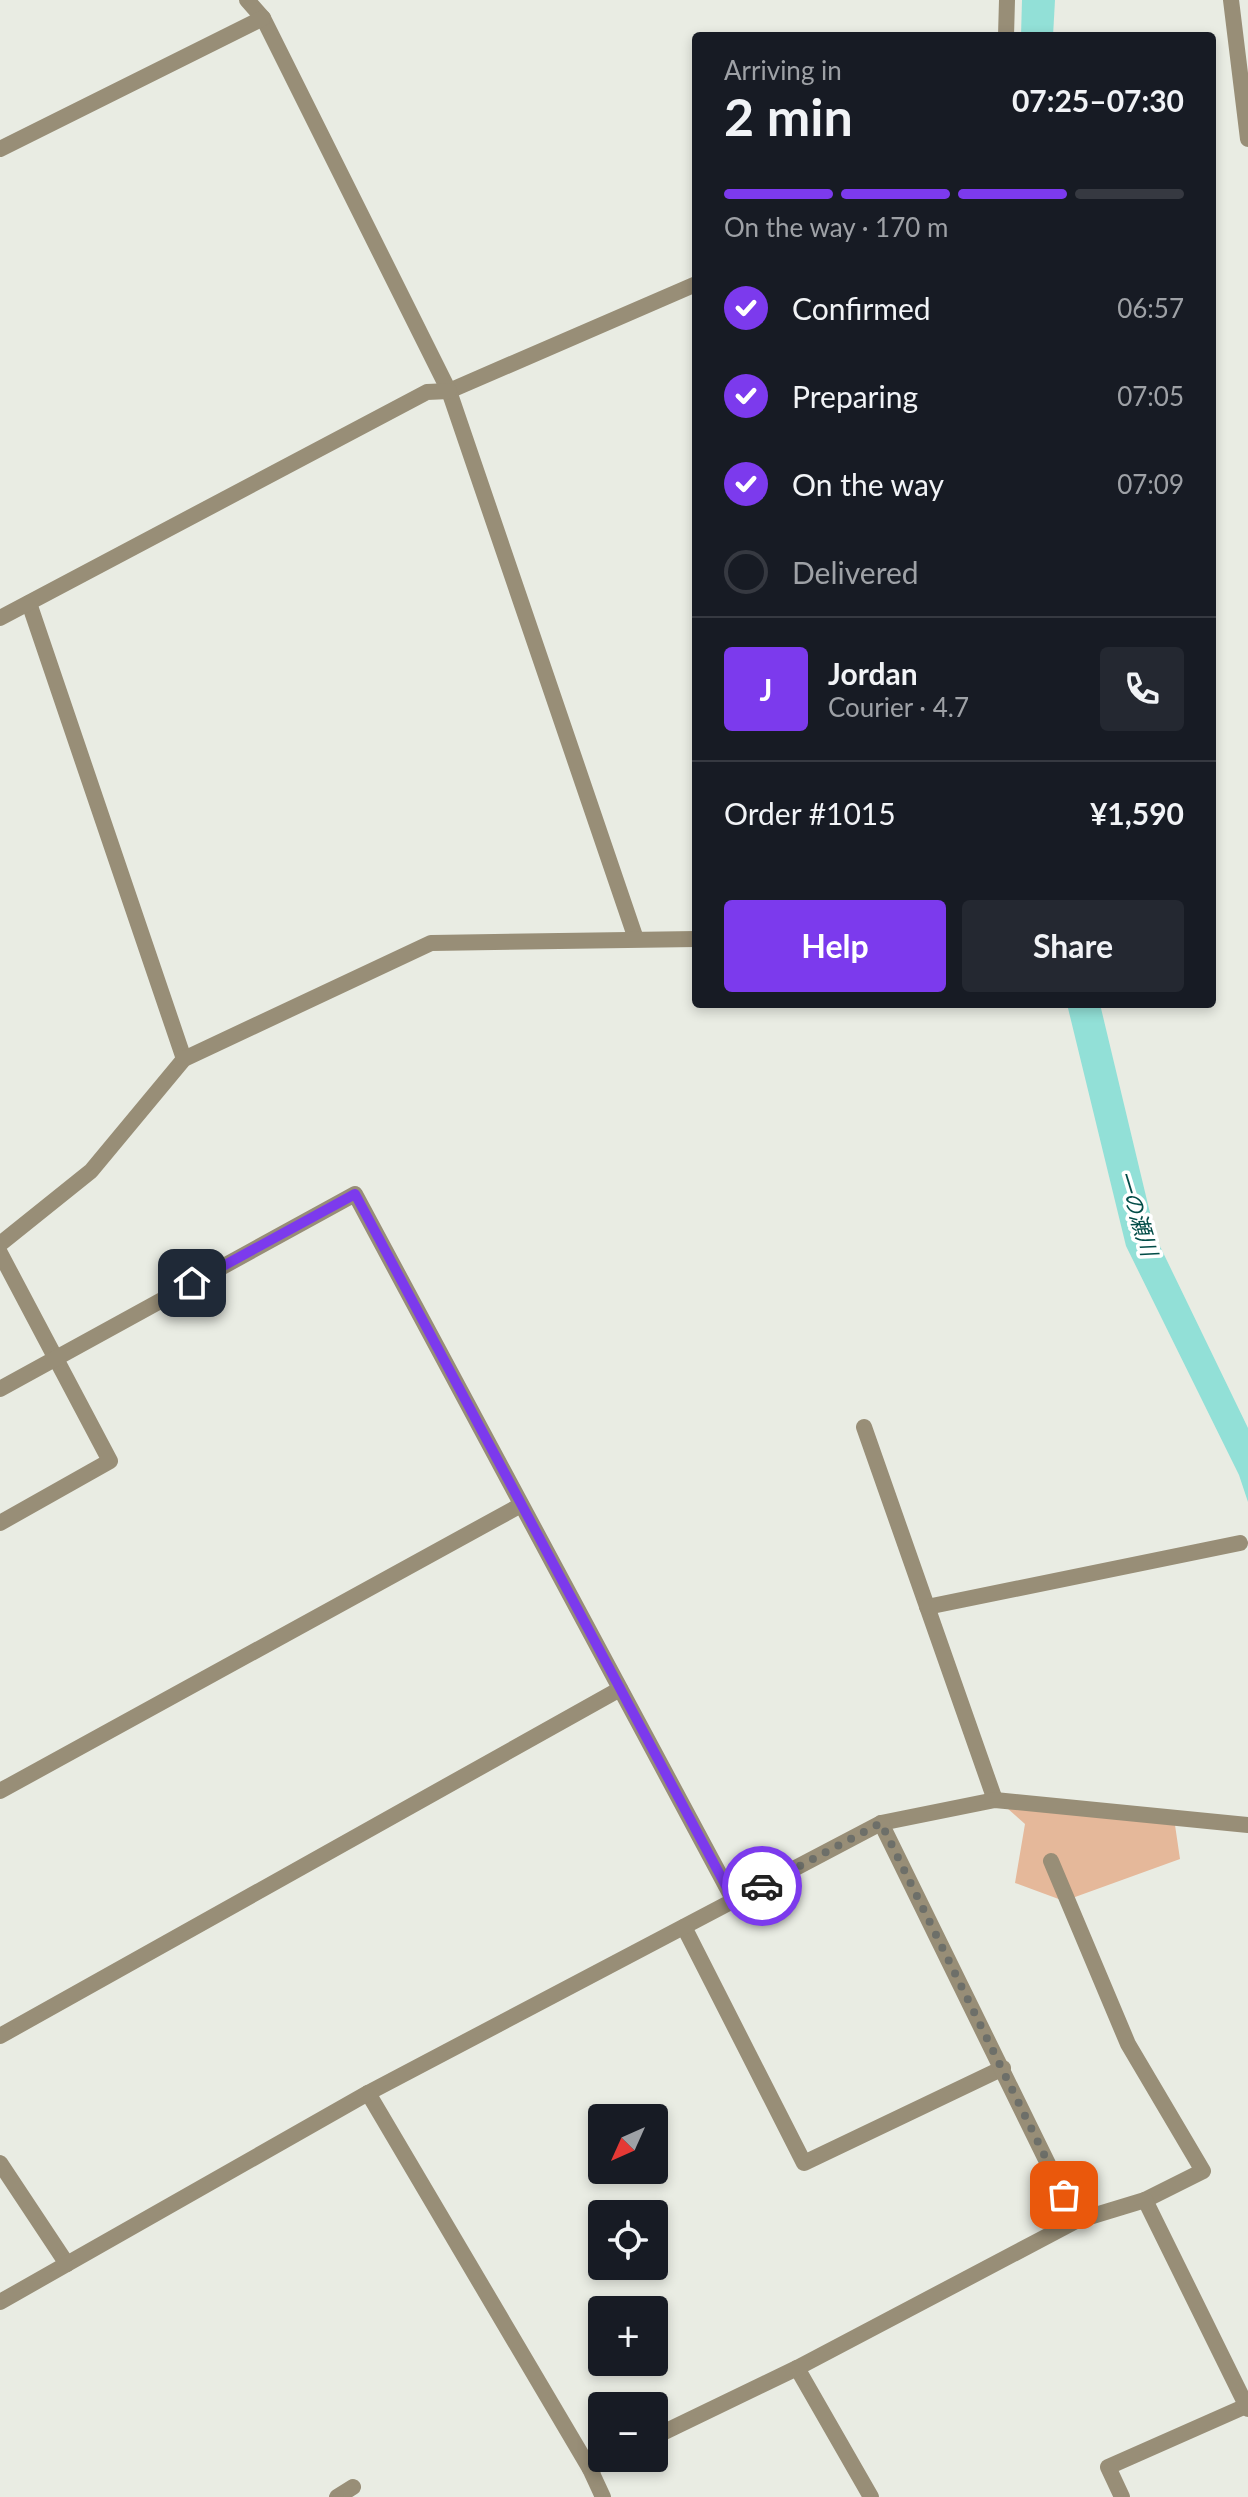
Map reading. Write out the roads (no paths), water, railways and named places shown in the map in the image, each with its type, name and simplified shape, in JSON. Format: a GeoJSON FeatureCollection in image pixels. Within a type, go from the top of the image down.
{"type":"FeatureCollection","features":[{"type":"Feature","properties":{"kind":"street"},"geometry":{"type":"LineString","coordinates":[[247,0],[263,18],[449,391],[636,939]]}},
{"type":"Feature","properties":{"kind":"street"},"geometry":{"type":"LineString","coordinates":[[1006,32],[1007,0]]}},
{"type":"Feature","properties":{"kind":"street"},"geometry":{"type":"LineString","coordinates":[[1231,0],[1248,139]]}},
{"type":"Feature","properties":{"kind":"street"},"geometry":{"type":"LineString","coordinates":[[0,149],[263,18]]}},
{"type":"Feature","properties":{"kind":"street"},"geometry":{"type":"LineString","coordinates":[[0,618],[427,392],[449,391],[692,286]]}},
{"type":"Feature","properties":{"kind":"street"},"geometry":{"type":"LineString","coordinates":[[29,603],[184,1059]]}},
{"type":"Feature","properties":{"kind":"street"},"geometry":{"type":"LineString","coordinates":[[0,1244],[91,1171],[184,1059],[431,943],[692,939]]}},
{"type":"Feature","properties":{"kind":"street"},"geometry":{"type":"LineString","coordinates":[[0,1389],[355,1194],[734,1901]]}},
{"type":"Feature","properties":{"kind":"street"},"geometry":{"type":"LineString","coordinates":[[0,1253],[110,1461],[0,1523]]}},
{"type":"Feature","properties":{"kind":"street"},"geometry":{"type":"LineString","coordinates":[[864,1427],[995,1800]]}},
{"type":"Feature","properties":{"kind":"street"},"geometry":{"type":"LineString","coordinates":[[0,1791],[521,1505]]}},
{"type":"Feature","properties":{"kind":"street"},"geometry":{"type":"LineString","coordinates":[[927,1607],[1240,1543]]}},
{"type":"Feature","properties":{"kind":"street"},"geometry":{"type":"LineString","coordinates":[[0,2036],[620,1689]]}},
{"type":"Feature","properties":{"kind":"street"},"geometry":{"type":"LineString","coordinates":[[0,2302],[368,2093],[881,1823],[995,1800],[1248,1825]]}},
{"type":"Feature","properties":{"kind":"street"},"geometry":{"type":"LineString","coordinates":[[881,1823],[1076,2221]]}},
{"type":"Feature","properties":{"kind":"street"},"geometry":{"type":"LineString","coordinates":[[668,2430],[797,2368],[1076,2221],[1145,2200],[1203,2171],[1128,2044],[1051,1861]]}},
{"type":"Feature","properties":{"kind":"street"},"geometry":{"type":"LineString","coordinates":[[684,1927],[804,2163],[1003,2068]]}},
{"type":"Feature","properties":{"kind":"street"},"geometry":{"type":"LineString","coordinates":[[368,2093],[588,2466]]}},
{"type":"Feature","properties":{"kind":"street"},"geometry":{"type":"LineString","coordinates":[[0,2163],[67,2264]]}},
{"type":"Feature","properties":{"kind":"street"},"geometry":{"type":"LineString","coordinates":[[1122,2497],[1108,2467],[1247,2408],[1145,2200]]}},
{"type":"Feature","properties":{"kind":"street"},"geometry":{"type":"LineString","coordinates":[[797,2368],[871,2497]]}},
{"type":"Feature","properties":{"kind":"street"},"geometry":{"type":"LineString","coordinates":[[591,2472],[603,2497]]}},
{"type":"Feature","properties":{"kind":"street"},"geometry":{"type":"LineString","coordinates":[[337,2497],[353,2487]]}},
{"type":"Feature","properties":{"kind":"water"},"geometry":{"type":"Polygon","coordinates":[[[1022,0],[1055,0],[1053,32],[1021,32],[1022,0]]]}},
{"type":"Feature","properties":{"kind":"water","name":"一の瀬川"},"geometry":{"type":"Polygon","coordinates":[[[1068,1008],[1101,1008],[1156,1238],[1248,1428],[1248,1502],[1239,1475],[1126,1246],[1068,1008]]]}}]}
